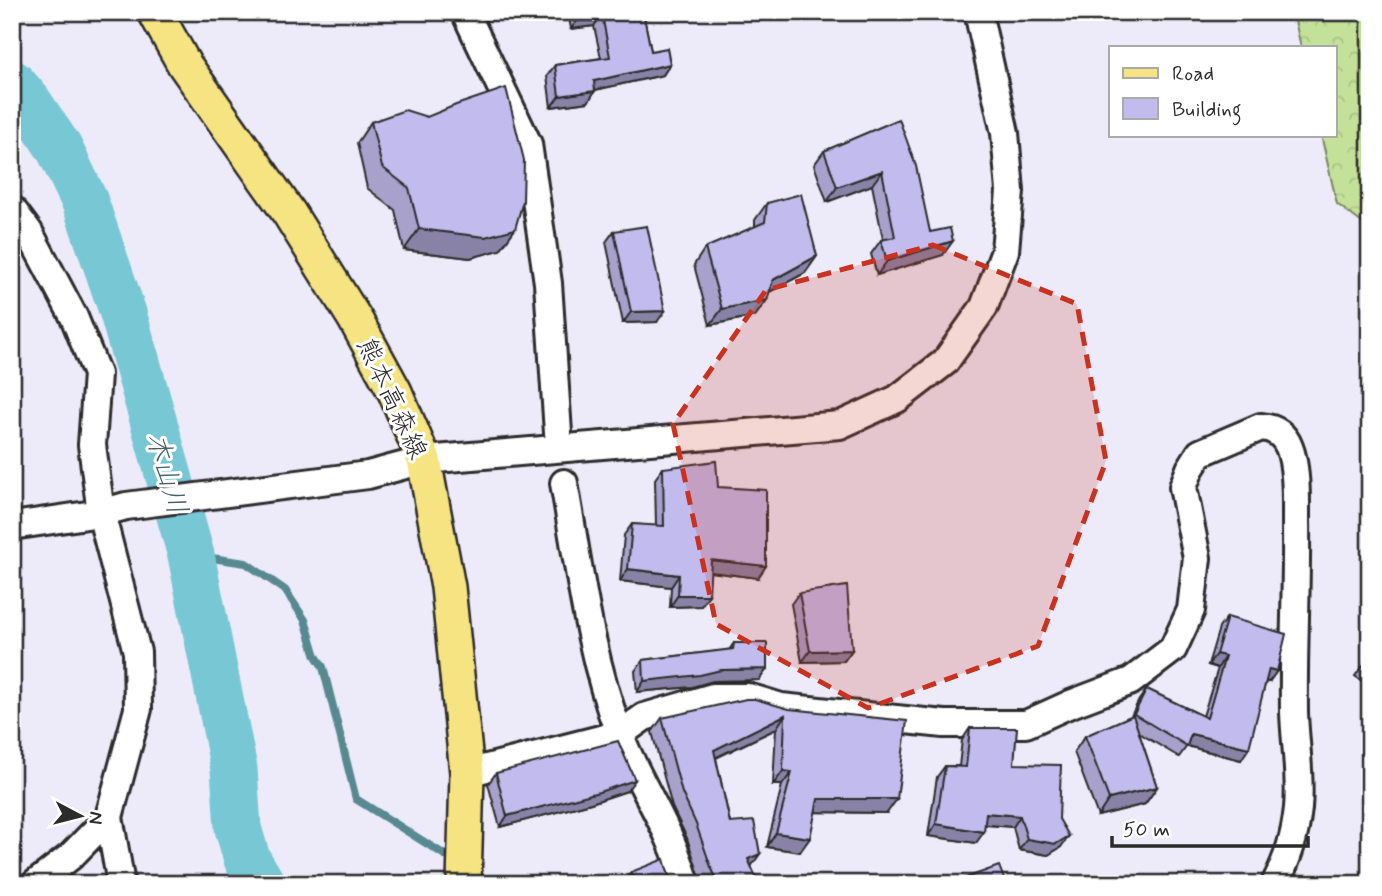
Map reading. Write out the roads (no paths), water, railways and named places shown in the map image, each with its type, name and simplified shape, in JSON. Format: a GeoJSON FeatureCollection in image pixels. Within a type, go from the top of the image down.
{"type":"FeatureCollection","features":[{"type":"Feature","properties":{"kind":"main road","name":"熊本高森線"},"geometry":{"type":"LineString","coordinates":[[155,12],[184,64],[289,212],[355,319],[396,392],[424,460],[449,587],[467,773],[464,884]]}},
{"type":"Feature","properties":{"kind":"street"},"geometry":{"type":"LineString","coordinates":[[465,12],[528,144],[548,283],[558,433]]}},
{"type":"Feature","properties":{"kind":"street"},"geometry":{"type":"LineString","coordinates":[[12,526],[368,475],[424,460],[840,425],[897,399],[944,362],[984,307],[1005,251],[1010,191],[1005,133],[978,12]]}},
{"type":"Feature","properties":{"kind":"street"},"geometry":{"type":"LineString","coordinates":[[12,209],[29,232],[74,317],[97,374],[92,445],[113,510],[137,652],[138,709],[109,817],[121,884]]}},
{"type":"Feature","properties":{"kind":"street"},"geometry":{"type":"LineString","coordinates":[[467,773],[620,734],[644,717],[713,697],[748,697],[781,707],[944,724],[1026,723],[1132,681],[1173,649],[1191,610],[1197,558],[1183,486],[1199,453],[1261,427],[1272,428],[1290,448],[1295,481],[1294,713],[1299,770],[1298,808],[1289,855],[1275,884]]}},
{"type":"Feature","properties":{"kind":"street"},"geometry":{"type":"LineString","coordinates":[[564,482],[598,665],[620,734],[678,854],[686,884]]}},
{"type":"Feature","properties":{"kind":"street"},"geometry":{"type":"LineString","coordinates":[[35,884],[71,856],[109,817]]}},
{"type":"Feature","properties":{"kind":"waterway","name":"木山川"},"geometry":{"type":"LineString","coordinates":[[12,83],[27,100],[59,148],[85,202],[123,313],[191,555],[234,769],[238,828],[247,859],[262,884]]}},
{"type":"Feature","properties":{"kind":"waterway"},"geometry":{"type":"LineString","coordinates":[[191,555],[246,563],[285,590],[305,620],[316,656],[323,667],[356,799],[456,862]]}},
{"type":"Feature","properties":{"kind":"waterway"},"geometry":{"type":"LineString","coordinates":[[473,872],[491,884]]}}]}
